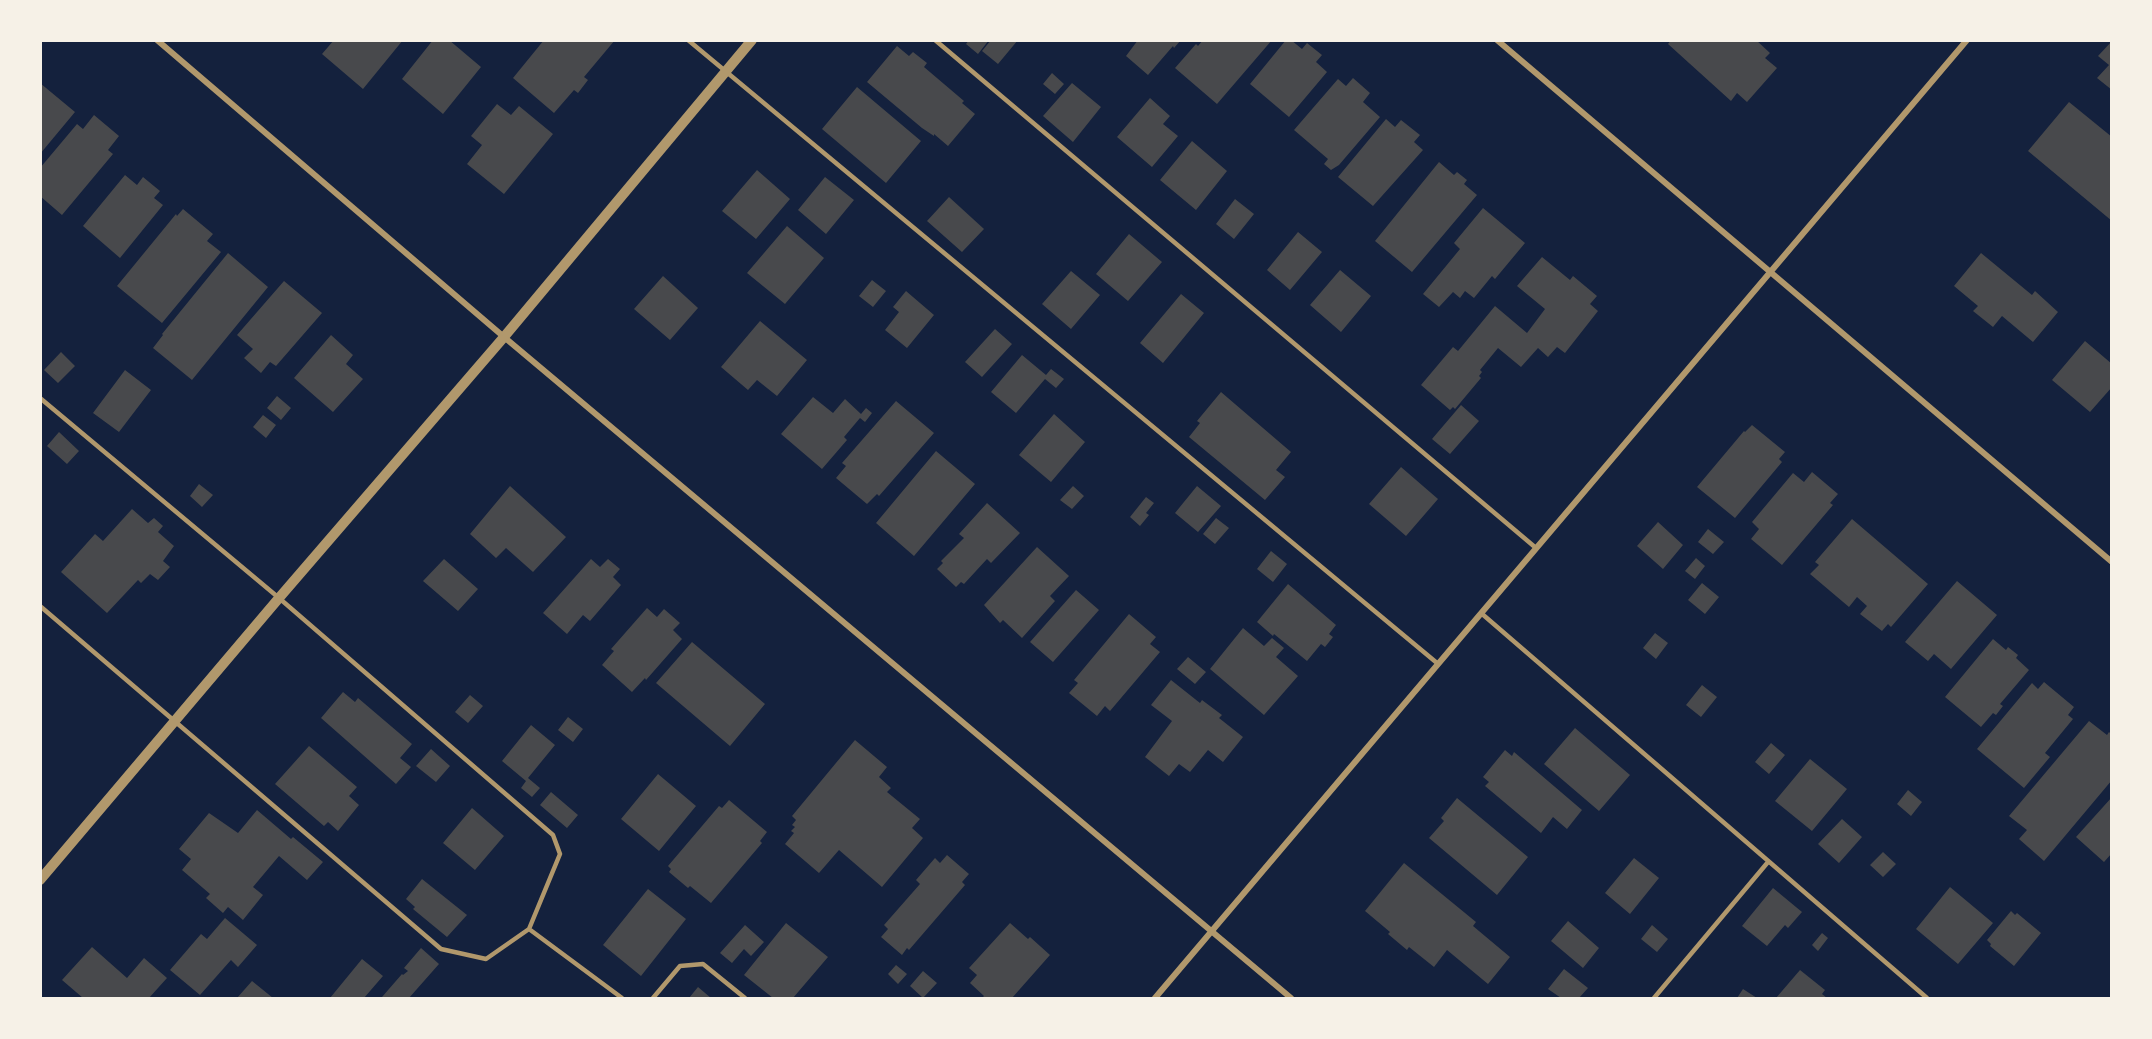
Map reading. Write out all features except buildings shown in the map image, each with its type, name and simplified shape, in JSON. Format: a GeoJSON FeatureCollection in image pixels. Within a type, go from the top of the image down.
{"type":"FeatureCollection","features":[{"type":"Feature","properties":{"kind":"street"},"geometry":{"type":"LineString","coordinates":[[157,40],[504,337],[1291,999]]}},
{"type":"Feature","properties":{"kind":"street"},"geometry":{"type":"LineString","coordinates":[[40,880],[504,337],[752,40]]}},
{"type":"Feature","properties":{"kind":"street"},"geometry":{"type":"LineString","coordinates":[[1497,40],[2112,562]]}},
{"type":"Feature","properties":{"kind":"street"},"geometry":{"type":"LineString","coordinates":[[1155,999],[1437,663],[1967,40]]}},
{"type":"Feature","properties":{"kind":"lane"},"geometry":{"type":"LineString","coordinates":[[688,40],[1437,663]]}},
{"type":"Feature","properties":{"kind":"lane"},"geometry":{"type":"LineString","coordinates":[[934,40],[1536,548]]}},
{"type":"Feature","properties":{"kind":"lane"},"geometry":{"type":"LineString","coordinates":[[40,398],[279,598],[553,836],[560,854],[529,929],[486,959],[441,949],[40,606]]}},
{"type":"Feature","properties":{"kind":"lane"},"geometry":{"type":"LineString","coordinates":[[1481,613],[1927,999]]}},
{"type":"Feature","properties":{"kind":"lane"},"geometry":{"type":"LineString","coordinates":[[1654,999],[1768,862]]}},
{"type":"Feature","properties":{"kind":"lane"},"geometry":{"type":"LineString","coordinates":[[529,929],[622,999]]}},
{"type":"Feature","properties":{"kind":"lane"},"geometry":{"type":"LineString","coordinates":[[653,999],[680,966],[703,964],[744,999]]}}]}
